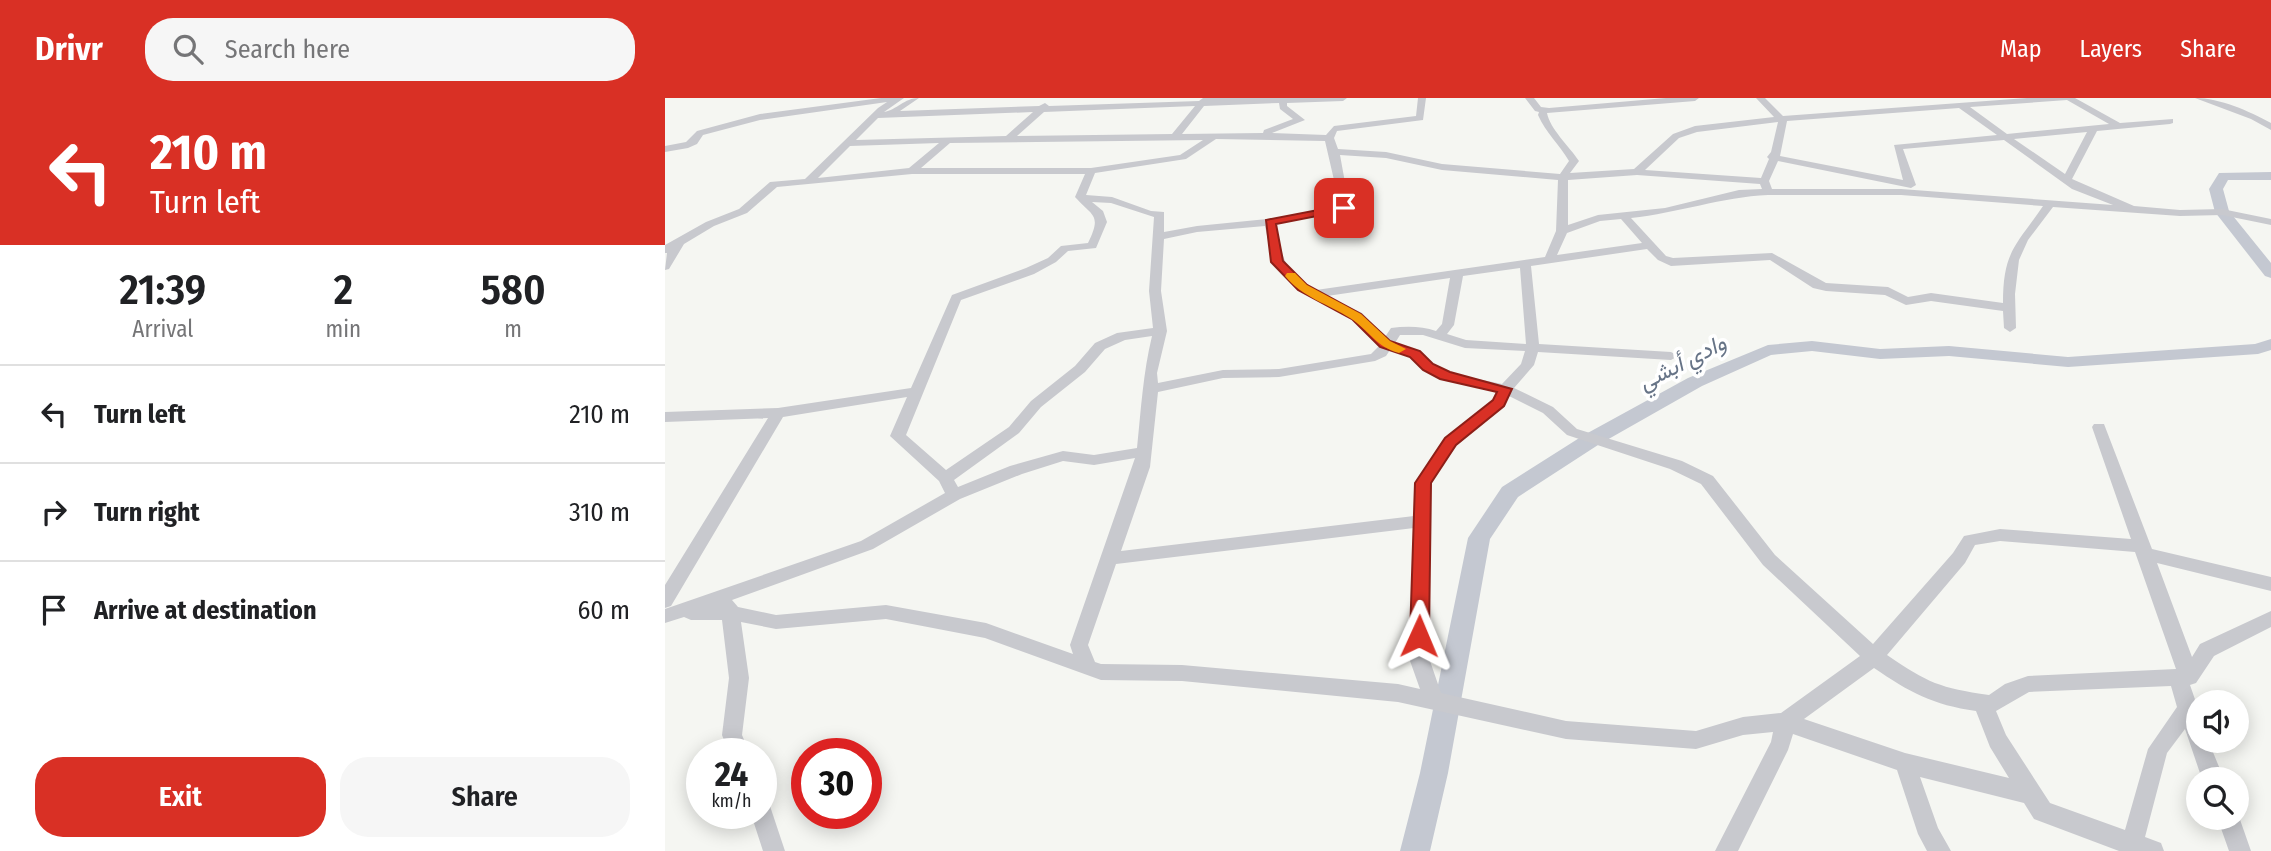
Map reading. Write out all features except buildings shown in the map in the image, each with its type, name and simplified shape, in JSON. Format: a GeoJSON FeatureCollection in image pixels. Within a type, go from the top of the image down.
{"type":"FeatureCollection","features":[{"type":"Feature","properties":{"kind":"street"},"geometry":{"type":"LineString","coordinates":[[808,182],[876,115],[899,98]]}},
{"type":"Feature","properties":{"kind":"street"},"geometry":{"type":"LineString","coordinates":[[665,149],[685,147],[696,141],[700,133],[760,117],[899,98]]}},
{"type":"Feature","properties":{"kind":"street"},"geometry":{"type":"LineString","coordinates":[[892,114],[915,98]]}},
{"type":"Feature","properties":{"kind":"street"},"geometry":{"type":"LineString","coordinates":[[1010,138],[1044,108],[1049,98]]}},
{"type":"Feature","properties":{"kind":"street"},"geometry":{"type":"LineString","coordinates":[[876,115],[1343,98]]}},
{"type":"Feature","properties":{"kind":"street"},"geometry":{"type":"LineString","coordinates":[[1160,236],[1197,229],[1270,222],[1346,208],[1329,138],[1334,129],[1420,118],[1422,98]]}},
{"type":"Feature","properties":{"kind":"street"},"geometry":{"type":"LineString","coordinates":[[1529,98],[1544,111],[1636,100],[1695,98]]}},
{"type":"Feature","properties":{"kind":"street"},"geometry":{"type":"LineString","coordinates":[[1760,98],[1783,121]]}},
{"type":"Feature","properties":{"kind":"street"},"geometry":{"type":"LineString","coordinates":[[1950,98],[2066,181],[2137,210]]}},
{"type":"Feature","properties":{"kind":"street"},"geometry":{"type":"LineString","coordinates":[[1637,172],[1676,136],[1687,131],[1829,114],[2067,98],[2117,125]]}},
{"type":"Feature","properties":{"kind":"street"},"geometry":{"type":"LineString","coordinates":[[2199,98],[2254,117],[2271,127]]}},
{"type":"Feature","properties":{"kind":"street"},"geometry":{"type":"LineString","coordinates":[[1255,137],[1300,120],[1283,107],[1283,100]]}},
{"type":"Feature","properties":{"kind":"street"},"geometry":{"type":"LineString","coordinates":[[1175,137],[1203,101]]}},
{"type":"Feature","properties":{"kind":"street"},"geometry":{"type":"LineString","coordinates":[[1544,111],[1542,115],[1551,133],[1562,142],[1574,161],[1563,177],[1562,231],[1550,258]]}},
{"type":"Feature","properties":{"kind":"street"},"geometry":{"type":"LineString","coordinates":[[1334,152],[1396,157],[1442,167],[1563,177],[1637,172],[1764,181],[1769,176],[1772,157],[1779,145],[1783,121]]}},
{"type":"Feature","properties":{"kind":"street"},"geometry":{"type":"LineString","coordinates":[[1910,185],[1897,147],[2170,121]]}},
{"type":"Feature","properties":{"kind":"street"},"geometry":{"type":"LineString","coordinates":[[2066,181],[2094,127]]}},
{"type":"Feature","properties":{"kind":"street"},"geometry":{"type":"LineString","coordinates":[[848,143],[1010,138],[1329,138]]}},
{"type":"Feature","properties":{"kind":"street"},"geometry":{"type":"LineString","coordinates":[[665,250],[710,224],[743,211],[774,184],[912,171],[1091,171],[1183,157],[1212,138]]}},
{"type":"Feature","properties":{"kind":"street"},"geometry":{"type":"LineString","coordinates":[[912,171],[948,140]]}},
{"type":"Feature","properties":{"kind":"street"},"geometry":{"type":"LineString","coordinates":[[1772,157],[1948,195]]}},
{"type":"Feature","properties":{"kind":"street"},"geometry":{"type":"LineString","coordinates":[[1081,198],[1091,171]]}},
{"type":"Feature","properties":{"kind":"street"},"geometry":{"type":"LineString","coordinates":[[1764,181],[1768,192]]}},
{"type":"Feature","properties":{"kind":"street"},"geometry":{"type":"LineString","coordinates":[[1562,231],[1598,218],[1665,211],[1739,193],[1768,192],[1857,191],[1948,195],[2137,210],[2223,212],[2271,222]]}},
{"type":"Feature","properties":{"kind":"street"},"geometry":{"type":"LineString","coordinates":[[1081,198],[1112,200],[1150,214],[1160,214],[1155,291],[1160,331],[1150,373],[1151,389],[1142,467],[1117,544],[1107,559],[1079,645],[1087,668]]}},
{"type":"Feature","properties":{"kind":"street"},"geometry":{"type":"LineString","coordinates":[[954,495],[945,478],[898,436],[914,392],[956,298],[1030,271],[1052,260],[1065,248],[1092,246],[1102,225],[1102,218],[1100,212],[1081,198]]}},
{"type":"Feature","properties":{"kind":"street"},"geometry":{"type":"LineString","coordinates":[[2010,328],[2010,282],[2017,255],[2023,239],[2040,221],[2049,204]]}},
{"type":"Feature","properties":{"kind":"street"},"geometry":{"type":"LineString","coordinates":[[1623,215],[1662,258],[1671,262],[1772,256],[1817,285],[1826,287],[1888,291],[1906,301],[1931,297],[2008,308]]}},
{"type":"Feature","properties":{"kind":"street"},"geometry":{"type":"LineString","coordinates":[[1270,222],[1277,262],[1314,294],[1357,316],[1385,344],[1415,354],[1428,367],[1445,376],[1505,389],[1548,410],[1572,432],[1624,452],[1676,465],[1707,480],[1769,560],[1874,657],[1916,685],[1947,698],[1992,705],[2012,690],[2028,684],[2184,678],[2207,650],[2270,620]]}},
{"type":"Feature","properties":{"kind":"street"},"geometry":{"type":"LineString","coordinates":[[665,266],[680,243]]}},
{"type":"Feature","properties":{"kind":"street"},"geometry":{"type":"LineString","coordinates":[[1314,294],[1650,245]]}},
{"type":"Feature","properties":{"kind":"street"},"geometry":{"type":"LineString","coordinates":[[1434,699],[1419,658],[1423,483],[1451,442],[1499,403],[1505,389],[1527,365],[1533,348],[1525,262]]}},
{"type":"Feature","properties":{"kind":"street"},"geometry":{"type":"LineString","coordinates":[[1440,334],[1448,325],[1457,274]]}},
{"type":"Feature","properties":{"kind":"street"},"geometry":{"type":"LineString","coordinates":[[945,478],[1014,430],[1036,404],[1080,369],[1100,346],[1122,337],[1160,331]]}},
{"type":"Feature","properties":{"kind":"street"},"geometry":{"type":"LineString","coordinates":[[1151,389],[1223,374],[1279,373],[1375,357],[1381,354],[1385,344],[1396,331],[1440,334],[1465,344],[1671,356]]}},
{"type":"Feature","properties":{"kind":"street"},"geometry":{"type":"LineString","coordinates":[[665,417],[778,413],[914,392]]}},
{"type":"Feature","properties":{"kind":"street"},"geometry":{"type":"LineString","coordinates":[[668,610],[778,413]]}},
{"type":"Feature","properties":{"kind":"street"},"geometry":{"type":"LineString","coordinates":[[2099,427],[2143,550],[2184,678],[2186,699]]}},
{"type":"Feature","properties":{"kind":"street"},"geometry":{"type":"LineString","coordinates":[[668,610],[728,605],[867,545],[954,495],[1016,470],[1063,456],[1094,460],[1143,452]]}},
{"type":"Feature","properties":{"kind":"street"},"geometry":{"type":"LineString","coordinates":[[1107,559],[1421,521]]}},
{"type":"Feature","properties":{"kind":"street"},"geometry":{"type":"LineString","coordinates":[[1726,851],[1781,743],[1785,722],[1874,657],[1959,558],[1970,540],[2000,535],[2143,550],[2271,584]]}},
{"type":"Feature","properties":{"kind":"street"},"geometry":{"type":"LineString","coordinates":[[728,605],[776,622],[886,612],[908,615],[986,631],[1087,668],[1112,673],[1182,673],[1398,692],[1566,730],[1696,740],[1743,726],[1785,722],[1905,763],[2031,794]]}},
{"type":"Feature","properties":{"kind":"street"},"geometry":{"type":"LineString","coordinates":[[728,605],[739,678],[733,738]]}},
{"type":"Feature","properties":{"kind":"street"},"geometry":{"type":"LineString","coordinates":[[1984,705],[1997,740],[2042,811],[2139,849],[2158,749],[2186,711]]}},
{"type":"Feature","properties":{"kind":"street"},"geometry":{"type":"LineString","coordinates":[[1905,763],[1929,834],[1940,851]]}},
{"type":"Feature","properties":{"kind":"street"},"geometry":{"type":"LineString","coordinates":[[767,829],[774,851]]}},
{"type":"Feature","properties":{"kind":"street"},"geometry":{"type":"LineString","coordinates":[[2233,830],[2241,851]]}},
{"type":"Feature","properties":{"kind":"waterway","name":"وادي أبشي"},"geometry":{"type":"LineString","coordinates":[[2271,176],[2224,176],[2216,189],[2222,212],[2271,273]]}},
{"type":"Feature","properties":{"kind":"waterway","name":"وادي أبشي"},"geometry":{"type":"LineString","coordinates":[[1415,851],[1434,773],[1479,538],[1510,492],[1591,440],[1695,382],[1768,350],[1812,346],[1880,354],[1949,351],[2068,362],[2258,349],[2271,344]]}},
{"type":"Feature","properties":{"kind":"slow traffic"},"geometry":{"type":"LineString","coordinates":[[1291,276],[1303,288],[1357,316],[1385,344],[1399,349]]}},
{"type":"Feature","properties":{"kind":"route"},"geometry":{"type":"LineString","coordinates":[[1344,208],[1270,222],[1273,252],[1277,262],[1303,288],[1357,316],[1385,344],[1415,354],[1428,367],[1445,376],[1505,389],[1499,403],[1451,442],[1437,458],[1423,483],[1419,636]]}}]}
